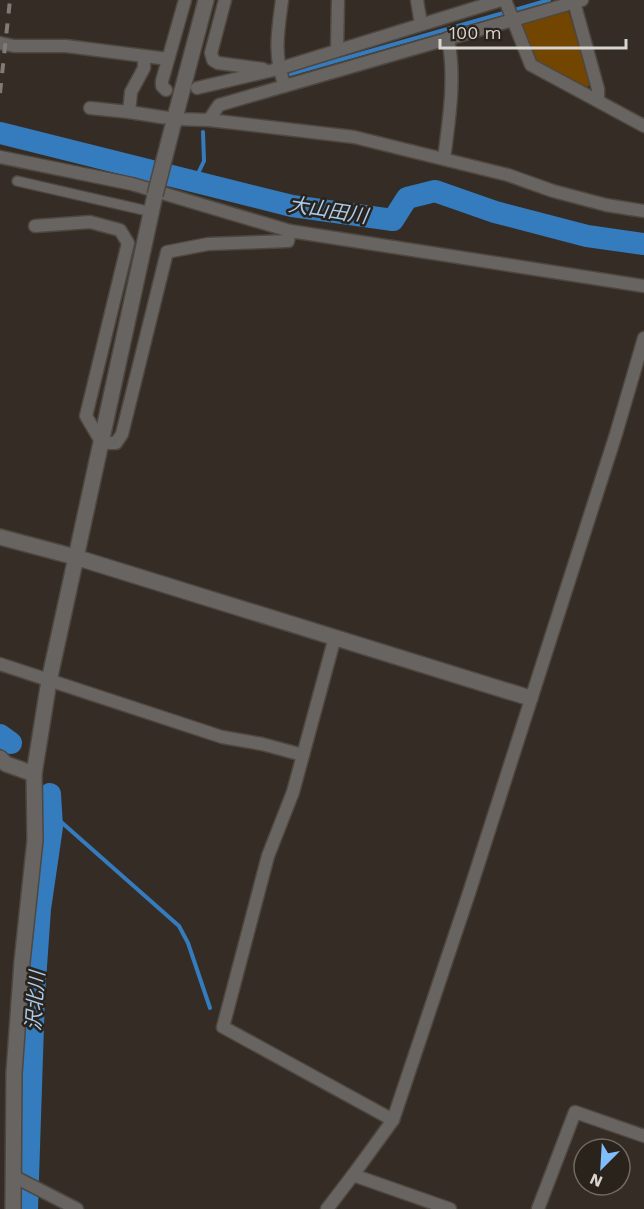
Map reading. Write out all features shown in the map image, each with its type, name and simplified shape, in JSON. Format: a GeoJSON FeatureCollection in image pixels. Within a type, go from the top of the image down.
{"type":"FeatureCollection","features":[{"type":"Feature","properties":{"kind":"street"},"geometry":{"type":"LineString","coordinates":[[166,90],[162,86],[162,81],[185,0]]}},
{"type":"Feature","properties":{"kind":"street"},"geometry":{"type":"LineString","coordinates":[[13,1209],[18,1178],[14,1073],[22,962],[35,840],[34,774],[49,681],[155,195],[206,0]]}},
{"type":"Feature","properties":{"kind":"street"},"geometry":{"type":"LineString","coordinates":[[225,0],[211,53],[213,60],[218,63],[274,69]]}},
{"type":"Feature","properties":{"kind":"street"},"geometry":{"type":"LineString","coordinates":[[282,0],[274,69],[285,86]]}},
{"type":"Feature","properties":{"kind":"street"},"geometry":{"type":"LineString","coordinates":[[337,50],[338,0]]}},
{"type":"Feature","properties":{"kind":"street"},"geometry":{"type":"LineString","coordinates":[[417,0],[421,24]]}},
{"type":"Feature","properties":{"kind":"street"},"geometry":{"type":"LineString","coordinates":[[197,88],[274,69],[421,24],[508,8],[578,1],[598,89],[598,101]]}},
{"type":"Feature","properties":{"kind":"street"},"geometry":{"type":"LineString","coordinates":[[209,120],[219,105],[448,38],[508,8]]}},
{"type":"Feature","properties":{"kind":"street"},"geometry":{"type":"LineString","coordinates":[[508,8],[531,65],[644,126]]}},
{"type":"Feature","properties":{"kind":"street"},"geometry":{"type":"LineString","coordinates":[[444,159],[452,57],[448,38]]}},
{"type":"Feature","properties":{"kind":"street"},"geometry":{"type":"LineString","coordinates":[[0,43],[14,46],[66,46],[168,59]]}},
{"type":"Feature","properties":{"kind":"street"},"geometry":{"type":"LineString","coordinates":[[129,112],[131,93],[144,68],[144,57]]}},
{"type":"Feature","properties":{"kind":"street"},"geometry":{"type":"LineString","coordinates":[[90,108],[129,112],[173,122],[209,120],[354,137],[508,175],[554,191],[606,205],[644,211]]}},
{"type":"Feature","properties":{"kind":"street"},"geometry":{"type":"LineString","coordinates":[[0,157],[132,184],[290,231],[644,286]]}},
{"type":"Feature","properties":{"kind":"street"},"geometry":{"type":"LineString","coordinates":[[17,181],[152,212]]}},
{"type":"Feature","properties":{"kind":"street"},"geometry":{"type":"LineString","coordinates":[[35,225],[90,222],[120,230],[128,243],[86,416],[102,443]]}},
{"type":"Feature","properties":{"kind":"street"},"geometry":{"type":"LineString","coordinates":[[102,443],[116,442],[122,434],[167,252],[208,244],[288,241],[290,231]]}},
{"type":"Feature","properties":{"kind":"street"},"geometry":{"type":"LineString","coordinates":[[327,1209],[393,1120],[469,893],[616,434],[644,338]]}},
{"type":"Feature","properties":{"kind":"street"},"geometry":{"type":"LineString","coordinates":[[0,537],[75,557],[530,698]]}},
{"type":"Feature","properties":{"kind":"street"},"geometry":{"type":"LineString","coordinates":[[335,637],[293,792],[268,856],[223,1027],[393,1120]]}},
{"type":"Feature","properties":{"kind":"street"},"geometry":{"type":"LineString","coordinates":[[0,664],[222,737],[262,744],[303,755]]}},
{"type":"Feature","properties":{"kind":"street"},"geometry":{"type":"LineString","coordinates":[[0,758],[6,764],[34,774]]}},
{"type":"Feature","properties":{"kind":"street"},"geometry":{"type":"LineString","coordinates":[[538,1209],[575,1112],[644,1136]]}},
{"type":"Feature","properties":{"kind":"street"},"geometry":{"type":"LineString","coordinates":[[353,1175],[450,1209]]}},
{"type":"Feature","properties":{"kind":"street"},"geometry":{"type":"LineString","coordinates":[[18,1178],[77,1209]]}},
{"type":"Feature","properties":{"kind":"shaded area"},"geometry":{"type":"Polygon","coordinates":[[[562,7],[569,13],[591,84],[586,88],[536,64],[520,27],[525,19],[562,7]]]}},
{"type":"Feature","properties":{"kind":"waterway"},"geometry":{"type":"LineString","coordinates":[[290,74],[549,0]]}},
{"type":"Feature","properties":{"kind":"waterway"},"geometry":{"type":"LineString","coordinates":[[195,180],[204,161],[203,132]]}},
{"type":"Feature","properties":{"kind":"waterway","name":"大山田川"},"geometry":{"type":"LineString","coordinates":[[0,133],[292,206],[393,220],[407,198],[435,191],[495,212],[587,236],[644,244]]}},
{"type":"Feature","properties":{"kind":"waterway","name":"沢北川"},"geometry":{"type":"LineString","coordinates":[[0,735],[11,743]]}},
{"type":"Feature","properties":{"kind":"waterway","name":"沢北川"},"geometry":{"type":"LineString","coordinates":[[27,1209],[34,995],[40,909],[52,827],[50,794]]}},
{"type":"Feature","properties":{"kind":"waterway"},"geometry":{"type":"LineString","coordinates":[[51,813],[179,926],[188,943],[210,1008]]}},
{"type":"Feature","properties":{"kind":"railway"},"geometry":{"type":"LineString","coordinates":[[0,93],[10,0]]}}]}
